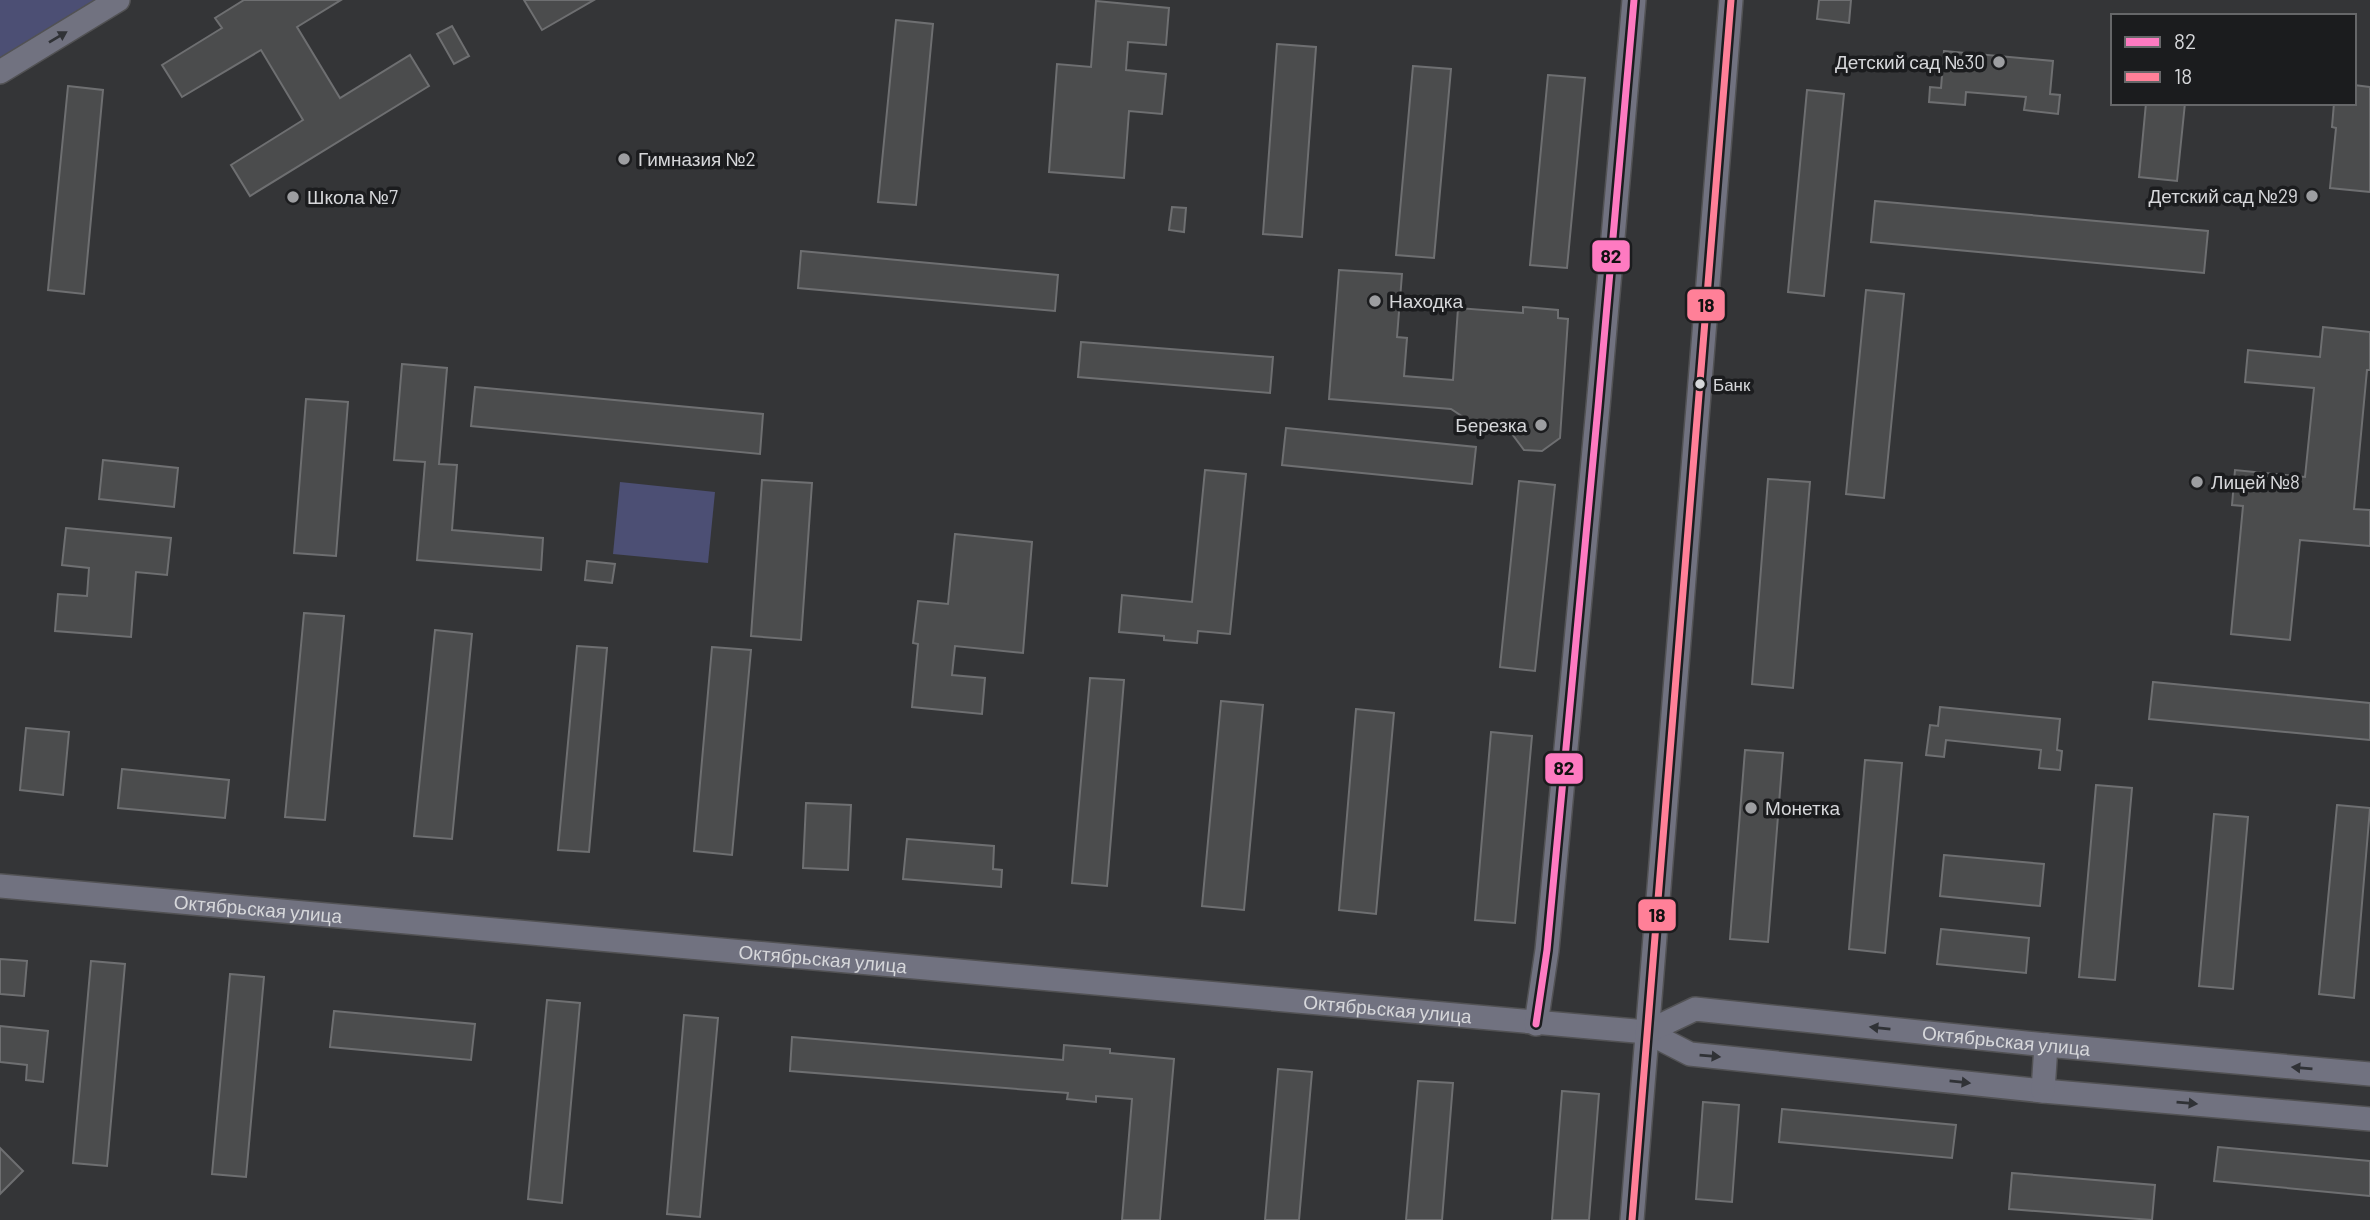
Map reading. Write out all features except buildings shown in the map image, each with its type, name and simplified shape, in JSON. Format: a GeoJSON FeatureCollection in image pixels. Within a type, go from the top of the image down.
{"type":"FeatureCollection","features":[{"type":"Feature","properties":{"kind":"street"},"geometry":{"type":"LineString","coordinates":[[0,72],[118,0]]}},
{"type":"Feature","properties":{"kind":"street"},"geometry":{"type":"LineString","coordinates":[[1536,1024],[1547,950],[1600,394],[1633,0]]}},
{"type":"Feature","properties":{"kind":"street"},"geometry":{"type":"LineString","coordinates":[[1632,1220],[1731,0]]}},
{"type":"Feature","properties":{"kind":"street","name":"Октябрьская улица"},"geometry":{"type":"LineString","coordinates":[[0,886],[1647,1032],[1690,1054],[2043,1091],[2370,1119]]}},
{"type":"Feature","properties":{"kind":"street","name":"Октябрьская улица"},"geometry":{"type":"LineString","coordinates":[[1647,1032],[1695,1009],[2046,1045],[2370,1074]]}},
{"type":"Feature","properties":{"kind":"street"},"geometry":{"type":"LineString","coordinates":[[2043,1091],[2046,1045]]}},
{"type":"Feature","properties":{"kind":"shaded area"},"geometry":{"type":"Polygon","coordinates":[[[0,0],[99,0],[0,58],[0,0]]]}},
{"type":"Feature","properties":{"kind":"shaded area"},"geometry":{"type":"Polygon","coordinates":[[[620,482],[715,492],[708,563],[613,554],[620,482]]]}},
{"type":"Feature","properties":{"kind":"transit line","name":"82"},"geometry":{"type":"LineString","coordinates":[[1536,1024],[1547,950],[1634,0]]}},
{"type":"Feature","properties":{"kind":"transit line","name":"18"},"geometry":{"type":"LineString","coordinates":[[1632,1220],[1731,0]]}},
{"type":"Feature","properties":{"kind":"place","name":"Детский сад №30"},"geometry":{"type":"Point","coordinates":[1999,62]}},
{"type":"Feature","properties":{"kind":"place","name":"Гимназия №2"},"geometry":{"type":"Point","coordinates":[624,159]}},
{"type":"Feature","properties":{"kind":"place","name":"Детский сад №29"},"geometry":{"type":"Point","coordinates":[2312,196]}},
{"type":"Feature","properties":{"kind":"place","name":"Школа №7"},"geometry":{"type":"Point","coordinates":[293,197]}},
{"type":"Feature","properties":{"kind":"place","name":"Находка"},"geometry":{"type":"Point","coordinates":[1375,301]}},
{"type":"Feature","properties":{"kind":"place","name":"Банк"},"geometry":{"type":"Point","coordinates":[1700,384]}},
{"type":"Feature","properties":{"kind":"place","name":"Березка"},"geometry":{"type":"Point","coordinates":[1541,425]}},
{"type":"Feature","properties":{"kind":"place","name":"Лицей №8"},"geometry":{"type":"Point","coordinates":[2197,482]}},
{"type":"Feature","properties":{"kind":"place","name":"Монетка"},"geometry":{"type":"Point","coordinates":[1751,808]}}]}
